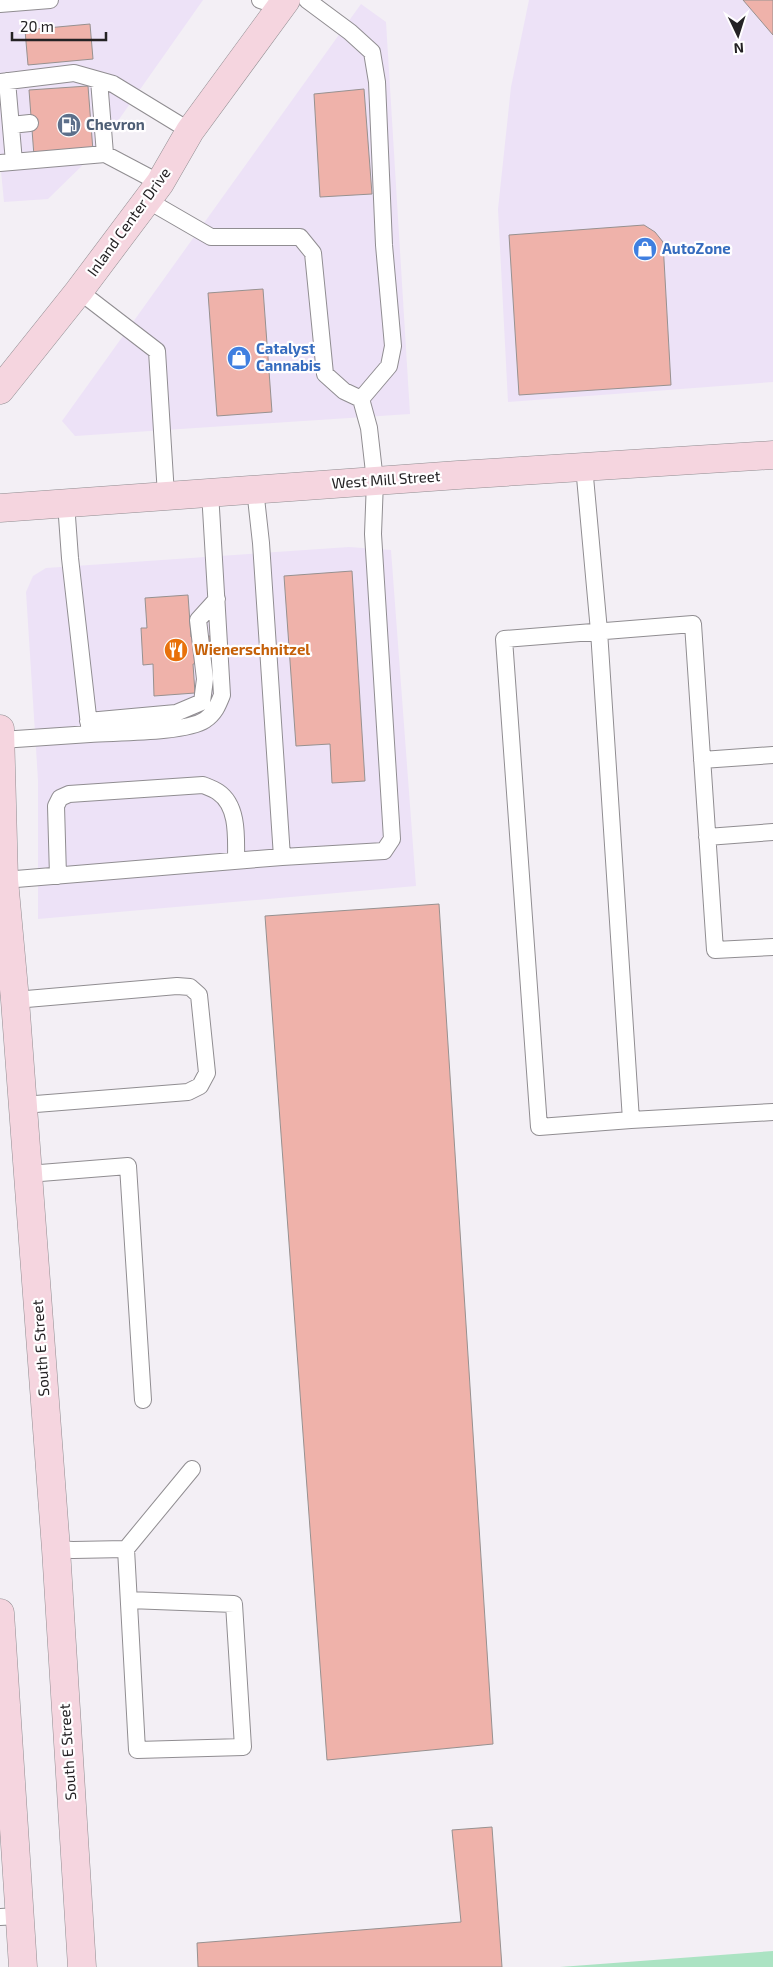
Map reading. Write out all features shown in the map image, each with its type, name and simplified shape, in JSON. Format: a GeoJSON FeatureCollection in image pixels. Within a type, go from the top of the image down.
{"type":"FeatureCollection","features":[{"type":"Feature","properties":{"kind":"main road","name":"Inland Center Drive"},"geometry":{"type":"LineString","coordinates":[[0,390],[79,291],[154,192],[190,131],[275,2]]}},
{"type":"Feature","properties":{"kind":"main road","name":"West Mill Street"},"geometry":{"type":"LineString","coordinates":[[0,508],[584,466],[773,455]]}},
{"type":"Feature","properties":{"kind":"main road","name":"South E Street"},"geometry":{"type":"LineString","coordinates":[[0,735],[4,880],[15,1000],[56,1549],[82,1967]]}},
{"type":"Feature","properties":{"kind":"main road"},"geometry":{"type":"LineString","coordinates":[[0,1613],[10,1917],[23,1967]]}},
{"type":"Feature","properties":{"kind":"lane"},"geometry":{"type":"LineString","coordinates":[[1,2],[50,0]]}},
{"type":"Feature","properties":{"kind":"lane"},"geometry":{"type":"LineString","coordinates":[[307,0],[350,32],[372,52],[377,82],[384,245],[393,346],[389,366],[361,399]]}},
{"type":"Feature","properties":{"kind":"lane"},"geometry":{"type":"LineString","coordinates":[[105,154],[7,162],[11,125],[3,81],[74,73],[114,84],[190,131]]}},
{"type":"Feature","properties":{"kind":"lane"},"geometry":{"type":"LineString","coordinates":[[4,880],[384,851],[392,839],[373,534],[375,481],[369,428],[361,399],[344,391],[324,374],[313,253],[300,237],[211,237],[105,154],[97,117],[99,80]]}},
{"type":"Feature","properties":{"kind":"lane"},"geometry":{"type":"LineString","coordinates":[[11,125],[30,123]]}},
{"type":"Feature","properties":{"kind":"lane"},"geometry":{"type":"LineString","coordinates":[[79,291],[157,350],[166,496]]}},
{"type":"Feature","properties":{"kind":"lane"},"geometry":{"type":"LineString","coordinates":[[584,466],[599,631],[632,1120]]}},
{"type":"Feature","properties":{"kind":"lane"},"geometry":{"type":"LineString","coordinates":[[255,489],[282,858]]}},
{"type":"Feature","properties":{"kind":"lane"},"geometry":{"type":"LineString","coordinates":[[0,735],[88,721],[176,713],[202,702],[205,679],[198,620],[216,599],[210,492]]}},
{"type":"Feature","properties":{"kind":"lane"},"geometry":{"type":"LineString","coordinates":[[66,504],[88,721]]}},
{"type":"Feature","properties":{"kind":"lane"},"geometry":{"type":"LineString","coordinates":[[773,947],[715,950],[692,624],[504,639],[539,1127],[773,1112]]}},
{"type":"Feature","properties":{"kind":"lane"},"geometry":{"type":"LineString","coordinates":[[702,760],[773,755]]}},
{"type":"Feature","properties":{"kind":"lane"},"geometry":{"type":"LineString","coordinates":[[58,876],[56,806],[60,798],[69,794],[203,786],[218,792],[229,805],[234,817],[236,861]]}},
{"type":"Feature","properties":{"kind":"lane"},"geometry":{"type":"LineString","coordinates":[[707,837],[773,832]]}},
{"type":"Feature","properties":{"kind":"lane"},"geometry":{"type":"LineString","coordinates":[[15,1000],[177,986],[190,987],[199,995],[207,1073],[200,1086],[188,1092],[23,1105]]}},
{"type":"Feature","properties":{"kind":"lane"},"geometry":{"type":"LineString","coordinates":[[28,1174],[128,1166],[143,1400]]}},
{"type":"Feature","properties":{"kind":"lane"},"geometry":{"type":"LineString","coordinates":[[129,1600],[234,1604],[243,1747],[137,1750],[126,1549],[192,1469]]}},
{"type":"Feature","properties":{"kind":"lane"},"geometry":{"type":"LineString","coordinates":[[56,1549],[126,1549]]}},
{"type":"Feature","properties":{"kind":"shaded area"},"geometry":{"type":"Polygon","coordinates":[[[0,0],[203,0],[96,152],[48,199],[4,202],[0,161],[0,0]]]}},
{"type":"Feature","properties":{"kind":"shaded area"},"geometry":{"type":"Polygon","coordinates":[[[529,0],[773,0],[773,382],[508,402],[498,209],[511,87],[529,0]]]}},
{"type":"Feature","properties":{"kind":"shaded area"},"geometry":{"type":"Polygon","coordinates":[[[361,4],[386,22],[410,414],[75,436],[62,421],[361,4]]]}},
{"type":"Feature","properties":{"kind":"shaded area"},"geometry":{"type":"Polygon","coordinates":[[[349,547],[391,550],[416,886],[38,919],[38,780],[26,592],[33,576],[46,568],[349,547]]]}},
{"type":"Feature","properties":{"kind":"green space"},"geometry":{"type":"Polygon","coordinates":[[[773,1951],[773,1967],[560,1967],[773,1951]]]}},
{"type":"Feature","properties":{"kind":"building"},"geometry":{"type":"Polygon","coordinates":[[[743,0],[773,0],[773,35],[743,0]]]}},
{"type":"Feature","properties":{"kind":"building"},"geometry":{"type":"Polygon","coordinates":[[[90,24],[93,59],[28,65],[25,30],[90,24]]]}},
{"type":"Feature","properties":{"kind":"building"},"geometry":{"type":"Polygon","coordinates":[[[88,86],[93,151],[34,156],[29,90],[88,86]]]}},
{"type":"Feature","properties":{"kind":"building"},"geometry":{"type":"Polygon","coordinates":[[[364,89],[372,194],[320,197],[314,94],[364,89]]]}},
{"type":"Feature","properties":{"kind":"building"},"geometry":{"type":"Polygon","coordinates":[[[644,225],[655,232],[663,242],[671,385],[519,395],[509,235],[644,225]]]}},
{"type":"Feature","properties":{"kind":"building"},"geometry":{"type":"Polygon","coordinates":[[[263,289],[272,412],[217,416],[208,293],[263,289]]]}},
{"type":"Feature","properties":{"kind":"building"},"geometry":{"type":"Polygon","coordinates":[[[352,571],[365,781],[332,783],[330,744],[296,746],[284,576],[352,571]]]}},
{"type":"Feature","properties":{"kind":"building","name":"Wienerschnitzel"},"geometry":{"type":"Polygon","coordinates":[[[188,595],[191,637],[210,636],[211,662],[193,664],[195,693],[154,696],[153,664],[143,665],[141,628],[147,628],[145,598],[188,595]]]}},
{"type":"Feature","properties":{"kind":"building"},"geometry":{"type":"Polygon","coordinates":[[[439,904],[493,1744],[327,1760],[265,916],[439,904]]]}},
{"type":"Feature","properties":{"kind":"building"},"geometry":{"type":"Polygon","coordinates":[[[492,1827],[502,1967],[198,1967],[197,1943],[461,1922],[452,1830],[492,1827]]]}},
{"type":"Feature","properties":{"kind":"place","name":"Chevron"},"geometry":{"type":"Point","coordinates":[69,125]}},
{"type":"Feature","properties":{"kind":"place","name":"AutoZone"},"geometry":{"type":"Point","coordinates":[645,249]}},
{"type":"Feature","properties":{"kind":"place","name":"Catalyst Cannabis"},"geometry":{"type":"Point","coordinates":[239,358]}},
{"type":"Feature","properties":{"kind":"place","name":"Wienerschnitzel"},"geometry":{"type":"Point","coordinates":[176,650]}}]}
